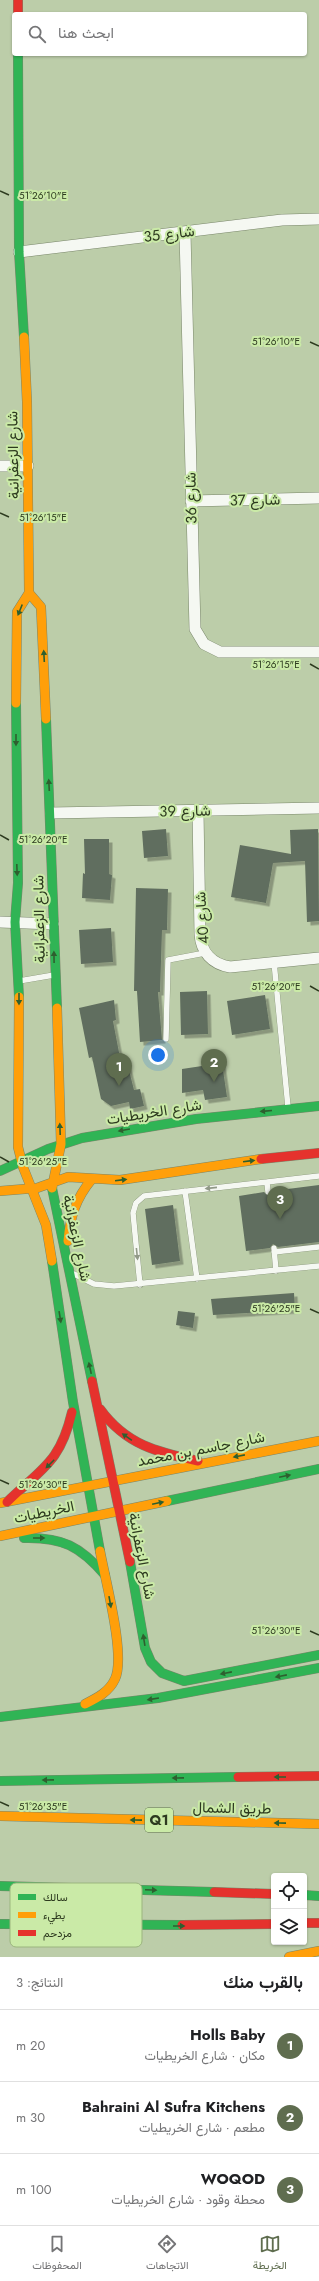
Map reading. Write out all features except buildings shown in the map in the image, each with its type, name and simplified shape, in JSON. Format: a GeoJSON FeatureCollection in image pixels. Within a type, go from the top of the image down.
{"type":"FeatureCollection","features":[{"type":"Feature","properties":{"kind":"main road"},"geometry":{"type":"LineString","coordinates":[[18,0],[18,12]]}},
{"type":"Feature","properties":{"kind":"main road","name":"شارع الزعفرانية"},"geometry":{"type":"LineString","coordinates":[[18,56],[18,252],[28,466],[29,593],[17,612],[16,702],[18,883],[15,922],[18,981],[18,1147],[20,1162],[46,1225],[73,1402],[106,1575],[119,1653],[119,1670],[113,1685],[102,1697],[70,1710]]}},
{"type":"Feature","properties":{"kind":"main road","name":"شارع الزعفرانية"},"geometry":{"type":"LineString","coordinates":[[29,593],[41,607],[51,813],[54,975],[61,1144],[53,1181],[54,1200],[99,1406],[145,1648],[151,1662],[162,1673],[176,1679],[192,1680],[319,1655]]}},
{"type":"Feature","properties":{"kind":"main road","name":"شارع الخريطيات"},"geometry":{"type":"LineString","coordinates":[[0,1171],[61,1144],[150,1126],[319,1106]]}},
{"type":"Feature","properties":{"kind":"main road"},"geometry":{"type":"LineString","coordinates":[[0,1191],[43,1186],[53,1181],[76,1177],[120,1180],[220,1164],[319,1153]]}},
{"type":"Feature","properties":{"kind":"main road"},"geometry":{"type":"LineString","coordinates":[[65,1254],[73,1206],[81,1191],[92,1179]]}},
{"type":"Feature","properties":{"kind":"main road"},"geometry":{"type":"LineString","coordinates":[[4,1502],[58,1455],[67,1438],[73,1402]]}},
{"type":"Feature","properties":{"kind":"main road"},"geometry":{"type":"LineString","coordinates":[[99,1406],[109,1422],[131,1440],[150,1449],[204,1462]]}},
{"type":"Feature","properties":{"kind":"main road","name":"شارع جاسم بن محمد"},"geometry":{"type":"LineString","coordinates":[[89,1485],[319,1441]]}},
{"type":"Feature","properties":{"kind":"main road"},"geometry":{"type":"LineString","coordinates":[[95,1516],[319,1469]]}},
{"type":"Feature","properties":{"kind":"main road","name":"الخريطيات"},"geometry":{"type":"LineString","coordinates":[[4,1502],[89,1485]]}},
{"type":"Feature","properties":{"kind":"main road","name":"الخريطيات"},"geometry":{"type":"LineString","coordinates":[[0,1536],[95,1516]]}},
{"type":"Feature","properties":{"kind":"main road"},"geometry":{"type":"LineString","coordinates":[[0,1539],[39,1537],[58,1540],[84,1552],[106,1575]]}},
{"type":"Feature","properties":{"kind":"main road"},"geometry":{"type":"LineString","coordinates":[[0,1718],[114,1705],[202,1691],[319,1668]]}},
{"type":"Feature","properties":{"kind":"main road"},"geometry":{"type":"LineString","coordinates":[[0,1780],[319,1776]]}},
{"type":"Feature","properties":{"kind":"main road","name":"طريق الشمال"},"geometry":{"type":"LineString","coordinates":[[0,1816],[319,1824]]}},
{"type":"Feature","properties":{"kind":"main road"},"geometry":{"type":"LineString","coordinates":[[0,1886],[10,1886]]}},
{"type":"Feature","properties":{"kind":"main road"},"geometry":{"type":"LineString","coordinates":[[142,1890],[271,1894]]}},
{"type":"Feature","properties":{"kind":"main road"},"geometry":{"type":"LineString","coordinates":[[307,1895],[319,1896]]}},
{"type":"Feature","properties":{"kind":"main road"},"geometry":{"type":"LineString","coordinates":[[307,1923],[319,1923]]}},
{"type":"Feature","properties":{"kind":"main road"},"geometry":{"type":"LineString","coordinates":[[0,1924],[10,1924]]}},
{"type":"Feature","properties":{"kind":"main road"},"geometry":{"type":"LineString","coordinates":[[142,1926],[271,1924]]}},
{"type":"Feature","properties":{"kind":"main road"},"geometry":{"type":"LineString","coordinates":[[289,1957],[319,1951]]}},
{"type":"Feature","properties":{"kind":"street","name":"شارع 35"},"geometry":{"type":"LineString","coordinates":[[18,252],[282,220],[319,219]]}},
{"type":"Feature","properties":{"kind":"street","name":"شارع 36"},"geometry":{"type":"LineString","coordinates":[[185,232],[194,623],[200,640],[209,648],[220,652],[319,652]]}},
{"type":"Feature","properties":{"kind":"street"},"geometry":{"type":"LineString","coordinates":[[0,466],[28,466]]}},
{"type":"Feature","properties":{"kind":"street","name":"شارع 37"},"geometry":{"type":"LineString","coordinates":[[192,501],[319,498]]}},
{"type":"Feature","properties":{"kind":"street","name":"شارع 39"},"geometry":{"type":"LineString","coordinates":[[51,813],[319,808]]}},
{"type":"Feature","properties":{"kind":"street","name":"شارع 40"},"geometry":{"type":"LineString","coordinates":[[198,811],[200,934],[205,954],[216,963],[230,967],[319,958]]}},
{"type":"Feature","properties":{"kind":"street"},"geometry":{"type":"LineString","coordinates":[[0,922],[53,924]]}},
{"type":"Feature","properties":{"kind":"lane"},"geometry":{"type":"LineString","coordinates":[[166,1039],[168,960],[205,954]]}},
{"type":"Feature","properties":{"kind":"lane"},"geometry":{"type":"LineString","coordinates":[[274,962],[288,1109]]}},
{"type":"Feature","properties":{"kind":"lane"},"geometry":{"type":"LineString","coordinates":[[18,981],[54,975]]}},
{"type":"Feature","properties":{"kind":"lane"},"geometry":{"type":"LineString","coordinates":[[140,1285],[133,1219],[136,1203],[149,1194],[319,1176]]}},
{"type":"Feature","properties":{"kind":"lane"},"geometry":{"type":"LineString","coordinates":[[267,1182],[268,1192]]}},
{"type":"Feature","properties":{"kind":"lane"},"geometry":{"type":"LineString","coordinates":[[185,1190],[197,1279]]}},
{"type":"Feature","properties":{"kind":"lane"},"geometry":{"type":"LineString","coordinates":[[276,1271],[274,1250],[319,1247]]}},
{"type":"Feature","properties":{"kind":"lane"},"geometry":{"type":"LineString","coordinates":[[69,1270],[85,1281],[94,1284],[114,1286],[140,1285],[319,1266]]}},
{"type":"Feature","properties":{"kind":"traffic: fast"},"geometry":{"type":"LineString","coordinates":[[18,56],[19,252],[24,337]]}},
{"type":"Feature","properties":{"kind":"traffic: fast"},"geometry":{"type":"LineString","coordinates":[[16,703],[18,883],[15,922],[19,997]]}},
{"type":"Feature","properties":{"kind":"traffic: fast"},"geometry":{"type":"LineString","coordinates":[[46,719],[57,1008]]}},
{"type":"Feature","properties":{"kind":"traffic: fast"},"geometry":{"type":"LineString","coordinates":[[0,1171],[48,1149],[82,1138],[196,1119],[319,1106]]}},
{"type":"Feature","properties":{"kind":"traffic: fast"},"geometry":{"type":"LineString","coordinates":[[52,1188],[92,1381]]}},
{"type":"Feature","properties":{"kind":"traffic: fast"},"geometry":{"type":"LineString","coordinates":[[52,1261],[73,1402],[100,1551]]}},
{"type":"Feature","properties":{"kind":"traffic: fast"},"geometry":{"type":"LineString","coordinates":[[167,1501],[319,1469]]}},
{"type":"Feature","properties":{"kind":"traffic: fast"},"geometry":{"type":"LineString","coordinates":[[24,1538],[49,1539],[69,1545],[87,1557],[105,1575]]}},
{"type":"Feature","properties":{"kind":"traffic: fast"},"geometry":{"type":"LineString","coordinates":[[130,1562],[145,1648],[151,1662],[162,1673],[184,1681],[319,1655]]}},
{"type":"Feature","properties":{"kind":"traffic: fast"},"geometry":{"type":"LineString","coordinates":[[0,1717],[158,1698],[319,1668]]}},
{"type":"Feature","properties":{"kind":"traffic: fast"},"geometry":{"type":"LineString","coordinates":[[0,1781],[238,1777]]}},
{"type":"Feature","properties":{"kind":"traffic: fast"},"geometry":{"type":"LineString","coordinates":[[0,1886],[10,1886]]}},
{"type":"Feature","properties":{"kind":"traffic: fast"},"geometry":{"type":"LineString","coordinates":[[142,1890],[214,1892]]}},
{"type":"Feature","properties":{"kind":"traffic: fast"},"geometry":{"type":"LineString","coordinates":[[307,1895],[319,1896]]}},
{"type":"Feature","properties":{"kind":"traffic: fast"},"geometry":{"type":"LineString","coordinates":[[0,1924],[10,1924]]}},
{"type":"Feature","properties":{"kind":"traffic: fast"},"geometry":{"type":"LineString","coordinates":[[142,1925],[182,1925]]}},
{"type":"Feature","properties":{"kind":"traffic: slow"},"geometry":{"type":"LineString","coordinates":[[24,337],[27,402],[29,593]]}},
{"type":"Feature","properties":{"kind":"traffic: slow"},"geometry":{"type":"LineString","coordinates":[[16,703],[17,612],[29,593],[41,607],[46,719]]}},
{"type":"Feature","properties":{"kind":"traffic: slow"},"geometry":{"type":"LineString","coordinates":[[19,997],[18,1147],[23,1167],[46,1225],[52,1261]]}},
{"type":"Feature","properties":{"kind":"traffic: slow"},"geometry":{"type":"LineString","coordinates":[[52,1188],[61,1144],[57,1008]]}},
{"type":"Feature","properties":{"kind":"traffic: slow"},"geometry":{"type":"LineString","coordinates":[[0,1191],[37,1188],[68,1177],[120,1180],[261,1159]]}},
{"type":"Feature","properties":{"kind":"traffic: slow"},"geometry":{"type":"LineString","coordinates":[[68,1241],[70,1224],[75,1208],[86,1186],[92,1179]]}},
{"type":"Feature","properties":{"kind":"traffic: slow"},"geometry":{"type":"LineString","coordinates":[[0,1503],[319,1441]]}},
{"type":"Feature","properties":{"kind":"traffic: slow"},"geometry":{"type":"LineString","coordinates":[[0,1536],[167,1501]]}},
{"type":"Feature","properties":{"kind":"traffic: slow"},"geometry":{"type":"LineString","coordinates":[[85,1704],[98,1697],[109,1688],[115,1679],[118,1668],[114,1617],[100,1551]]}},
{"type":"Feature","properties":{"kind":"traffic: slow"},"geometry":{"type":"LineString","coordinates":[[0,1816],[319,1824]]}},
{"type":"Feature","properties":{"kind":"traffic: slow"},"geometry":{"type":"LineString","coordinates":[[289,1957],[319,1951]]}},
{"type":"Feature","properties":{"kind":"traffic: jam"},"geometry":{"type":"LineString","coordinates":[[18,0],[18,12]]}},
{"type":"Feature","properties":{"kind":"traffic: jam"},"geometry":{"type":"LineString","coordinates":[[261,1159],[319,1153]]}},
{"type":"Feature","properties":{"kind":"traffic: jam"},"geometry":{"type":"LineString","coordinates":[[92,1381],[130,1562]]}},
{"type":"Feature","properties":{"kind":"traffic: jam"},"geometry":{"type":"LineString","coordinates":[[100,1409],[121,1431],[143,1445],[169,1454],[198,1461]]}},
{"type":"Feature","properties":{"kind":"traffic: jam"},"geometry":{"type":"LineString","coordinates":[[7,1502],[40,1472],[55,1454],[62,1443],[72,1412]]}},
{"type":"Feature","properties":{"kind":"traffic: jam"},"geometry":{"type":"LineString","coordinates":[[238,1777],[319,1776]]}},
{"type":"Feature","properties":{"kind":"traffic: jam"},"geometry":{"type":"LineString","coordinates":[[214,1892],[271,1894]]}},
{"type":"Feature","properties":{"kind":"traffic: jam"},"geometry":{"type":"LineString","coordinates":[[307,1923],[319,1923]]}},
{"type":"Feature","properties":{"kind":"traffic: jam"},"geometry":{"type":"LineString","coordinates":[[182,1925],[271,1924]]}},
{"type":"Feature","properties":{"kind":"place","name":"Bahraini Al Sufra Kitchens"},"geometry":{"type":"Point","coordinates":[214,1082]}},
{"type":"Feature","properties":{"kind":"place","name":"Holls Baby"},"geometry":{"type":"Point","coordinates":[119,1086]}},
{"type":"Feature","properties":{"kind":"place","name":"WOQOD"},"geometry":{"type":"Point","coordinates":[280,1219]}}]}
